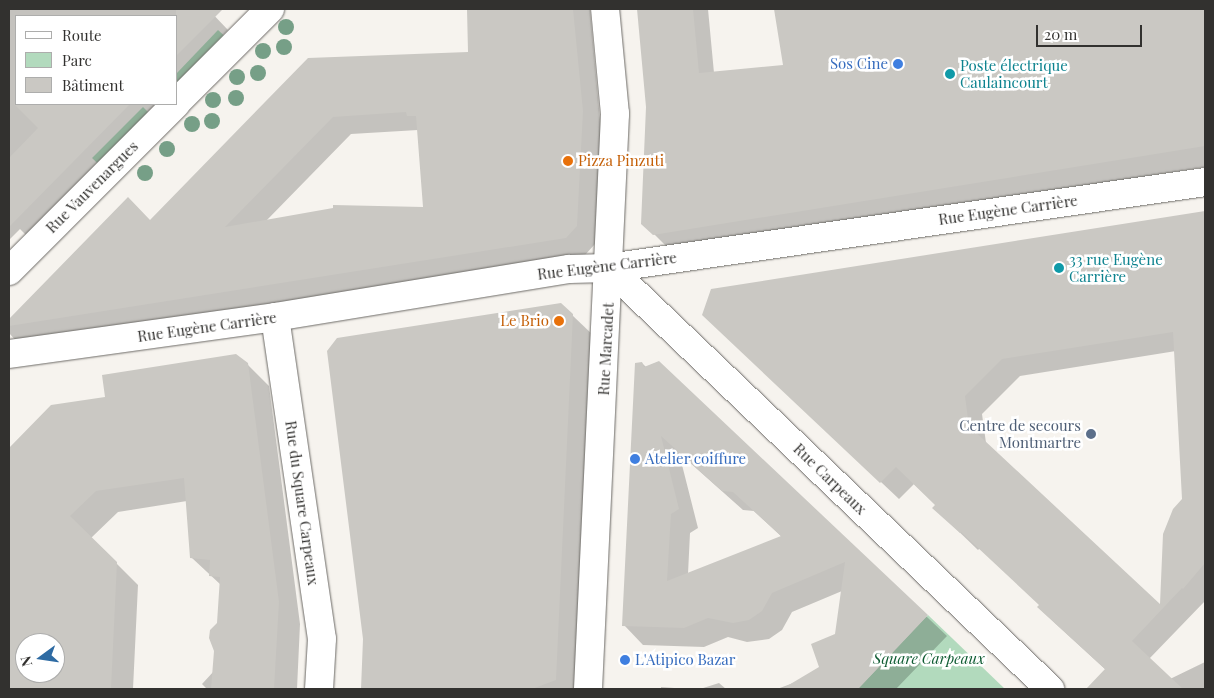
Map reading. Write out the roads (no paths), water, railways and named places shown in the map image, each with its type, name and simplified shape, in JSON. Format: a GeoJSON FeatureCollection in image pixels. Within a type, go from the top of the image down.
{"type":"FeatureCollection","features":[{"type":"Feature","properties":{"kind":"street","name":"Rue Vauvenargues"},"geometry":{"type":"LineString","coordinates":[[178,101],[270,9]]}},
{"type":"Feature","properties":{"kind":"street","name":"Rue Marcadet"},"geometry":{"type":"LineString","coordinates":[[588,689],[615,114],[605,9]]}},
{"type":"Feature","properties":{"kind":"street","name":"Rue Vauvenargues"},"geometry":{"type":"LineString","coordinates":[[9,271],[174,105]]}},
{"type":"Feature","properties":{"kind":"street","name":"Rue Eugène Carrière"},"geometry":{"type":"LineString","coordinates":[[9,354],[275,317],[569,269],[609,268],[1205,182]]}},
{"type":"Feature","properties":{"kind":"street","name":"Rue Carpeaux"},"geometry":{"type":"LineString","coordinates":[[609,268],[1050,689]]}},
{"type":"Feature","properties":{"kind":"street","name":"Rue du Square Carpeaux"},"geometry":{"type":"LineString","coordinates":[[275,317],[322,639],[319,689]]}},
{"type":"Feature","properties":{"kind":"place","name":"Sos Cine"},"geometry":{"type":"Point","coordinates":[898,64]}},
{"type":"Feature","properties":{"kind":"place","name":"Poste électrique Caulaincourt"},"geometry":{"type":"Point","coordinates":[950,74]}},
{"type":"Feature","properties":{"kind":"place","name":"Pizza Pinzuti"},"geometry":{"type":"Point","coordinates":[568,161]}},
{"type":"Feature","properties":{"kind":"place","name":"33 rue Eugène Carrière"},"geometry":{"type":"Point","coordinates":[1059,268]}},
{"type":"Feature","properties":{"kind":"place","name":"Le Brio"},"geometry":{"type":"Point","coordinates":[559,321]}},
{"type":"Feature","properties":{"kind":"place","name":"Centre de secours Montmartre"},"geometry":{"type":"Point","coordinates":[1091,434]}},
{"type":"Feature","properties":{"kind":"place","name":"Atelier coiffure"},"geometry":{"type":"Point","coordinates":[635,459]}},
{"type":"Feature","properties":{"kind":"place","name":"L'Atipico Bazar"},"geometry":{"type":"Point","coordinates":[625,660]}},
{"type":"Feature","properties":{"kind":"park label","name":"Square Carpeaux"},"geometry":{"type":"Point","coordinates":[929,659]}}]}
